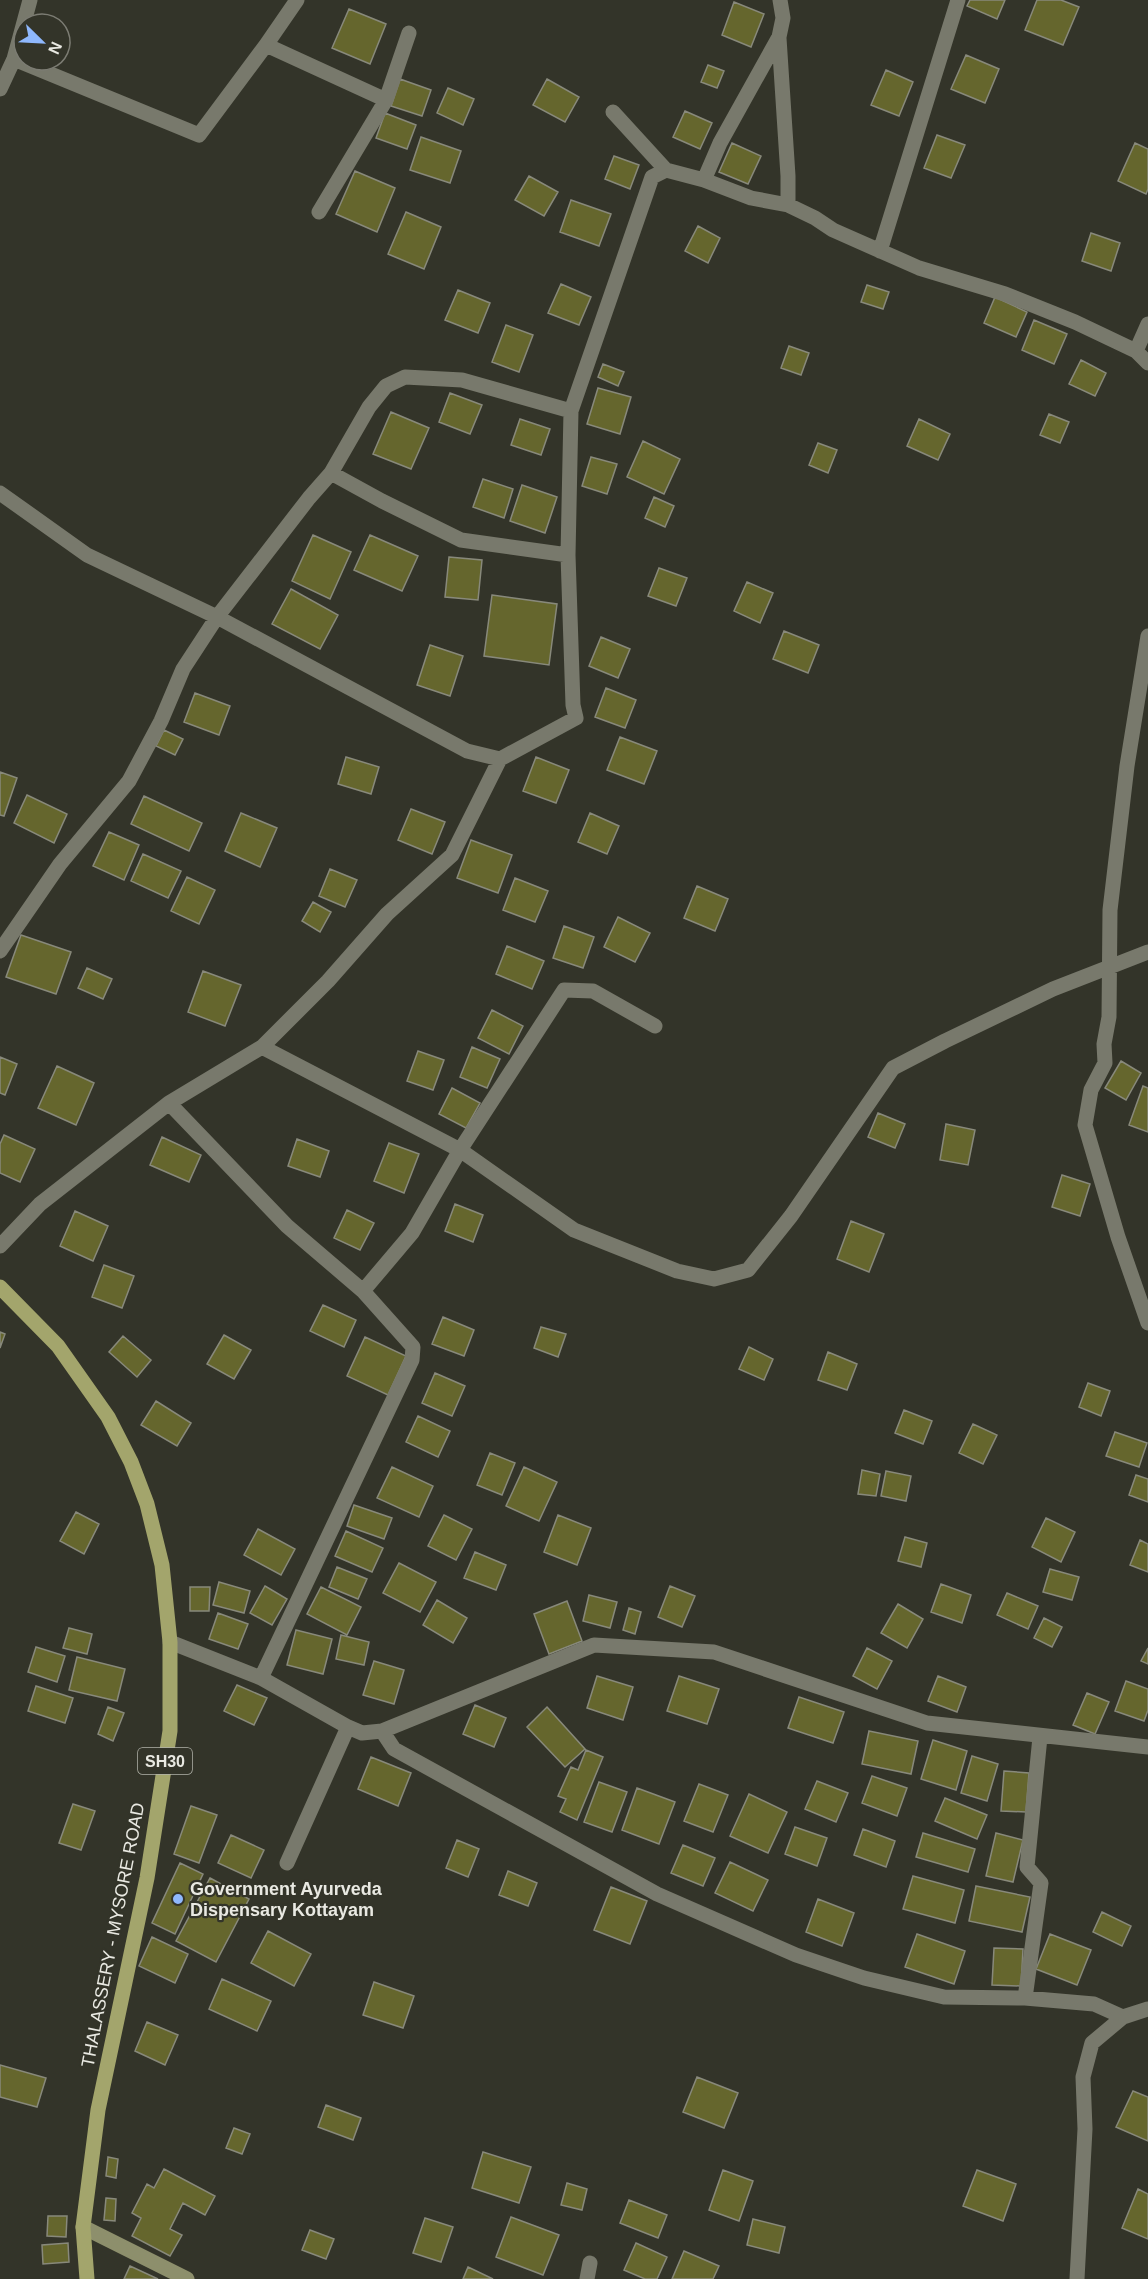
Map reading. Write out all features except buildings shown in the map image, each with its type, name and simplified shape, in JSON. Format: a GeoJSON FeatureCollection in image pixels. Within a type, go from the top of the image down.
{"type":"FeatureCollection","features":[{"type":"Feature","properties":{"kind":"main road","name":"THALASSERY - MYSORE ROAD"},"geometry":{"type":"LineString","coordinates":[[0,1287],[58,1346],[108,1417],[131,1462],[147,1504],[162,1565],[170,1642],[168,1742],[147,1878],[98,2110],[83,2227],[87,2279]]}},
{"type":"Feature","properties":{"kind":"main road"},"geometry":{"type":"LineString","coordinates":[[83,2227],[187,2279]]}},
{"type":"Feature","properties":{"kind":"street"},"geometry":{"type":"LineString","coordinates":[[46,72],[199,135],[297,0]]}},
{"type":"Feature","properties":{"kind":"street"},"geometry":{"type":"LineString","coordinates":[[780,0],[783,18],[779,37],[788,206]]}},
{"type":"Feature","properties":{"kind":"street"},"geometry":{"type":"LineString","coordinates":[[880,251],[958,0]]}},
{"type":"Feature","properties":{"kind":"street"},"geometry":{"type":"LineString","coordinates":[[319,212],[386,100],[409,33]]}},
{"type":"Feature","properties":{"kind":"street"},"geometry":{"type":"LineString","coordinates":[[704,180],[720,143],[779,37]]}},
{"type":"Feature","properties":{"kind":"street"},"geometry":{"type":"LineString","coordinates":[[266,45],[386,100]]}},
{"type":"Feature","properties":{"kind":"street"},"geometry":{"type":"LineString","coordinates":[[0,89],[12,63]]}},
{"type":"Feature","properties":{"kind":"street"},"geometry":{"type":"LineString","coordinates":[[613,112],[666,170],[704,180],[751,198],[788,206],[919,268],[1005,294],[1075,322],[1136,351],[1148,363]]}},
{"type":"Feature","properties":{"kind":"street"},"geometry":{"type":"LineString","coordinates":[[0,1246],[40,1204],[169,1103],[262,1047],[328,981],[387,914],[452,855],[500,759],[576,718],[573,705],[568,555],[571,411],[652,177],[666,170]]}},
{"type":"Feature","properties":{"kind":"street"},"geometry":{"type":"LineString","coordinates":[[1136,351],[1148,324]]}},
{"type":"Feature","properties":{"kind":"street"},"geometry":{"type":"LineString","coordinates":[[0,951],[60,864],[129,781],[161,721],[183,669],[217,617],[331,473],[369,407],[386,386],[405,377],[462,380],[571,411]]}},
{"type":"Feature","properties":{"kind":"street"},"geometry":{"type":"LineString","coordinates":[[331,473],[461,540],[568,555]]}},
{"type":"Feature","properties":{"kind":"street"},"geometry":{"type":"LineString","coordinates":[[0,493],[87,555],[217,617],[467,751],[500,759]]}},
{"type":"Feature","properties":{"kind":"street"},"geometry":{"type":"LineString","coordinates":[[1148,636],[1127,766],[1110,910],[1109,1017],[1104,1044],[1105,1063],[1091,1090],[1085,1125],[1118,1237],[1148,1323]]}},
{"type":"Feature","properties":{"kind":"street"},"geometry":{"type":"LineString","coordinates":[[262,1047],[460,1150],[574,1230],[677,1271],[714,1279],[748,1270],[791,1216],[893,1068],[1053,988],[1148,952]]}},
{"type":"Feature","properties":{"kind":"street"},"geometry":{"type":"LineString","coordinates":[[363,1291],[412,1233],[460,1150],[564,990],[593,991],[655,1026]]}},
{"type":"Feature","properties":{"kind":"street"},"geometry":{"type":"LineString","coordinates":[[169,1103],[287,1226],[363,1291],[413,1347],[412,1360],[261,1678]]}},
{"type":"Feature","properties":{"kind":"street"},"geometry":{"type":"LineString","coordinates":[[170,1642],[261,1678],[362,1733],[382,1731],[594,1646],[714,1652],[927,1723],[1148,1747]]}},
{"type":"Feature","properties":{"kind":"street"},"geometry":{"type":"LineString","coordinates":[[287,1863],[348,1727]]}},
{"type":"Feature","properties":{"kind":"street"},"geometry":{"type":"LineString","coordinates":[[382,1731],[394,1749],[657,1894],[796,1955],[864,1978],[944,1997],[1025,1998],[1094,2004],[1123,2017]]}},
{"type":"Feature","properties":{"kind":"street"},"geometry":{"type":"LineString","coordinates":[[1025,1998],[1041,1883],[1027,1868],[1040,1737]]}},
{"type":"Feature","properties":{"kind":"street"},"geometry":{"type":"LineString","coordinates":[[1077,2279],[1085,2129],[1083,2077],[1092,2043],[1123,2017],[1148,2009]]}},
{"type":"Feature","properties":{"kind":"street"},"geometry":{"type":"LineString","coordinates":[[587,2279],[590,2263]]}},
{"type":"Feature","properties":{"kind":"place","name":"Government Ayurveda Dispensary Kottayam"},"geometry":{"type":"Point","coordinates":[178,1899]}}]}
